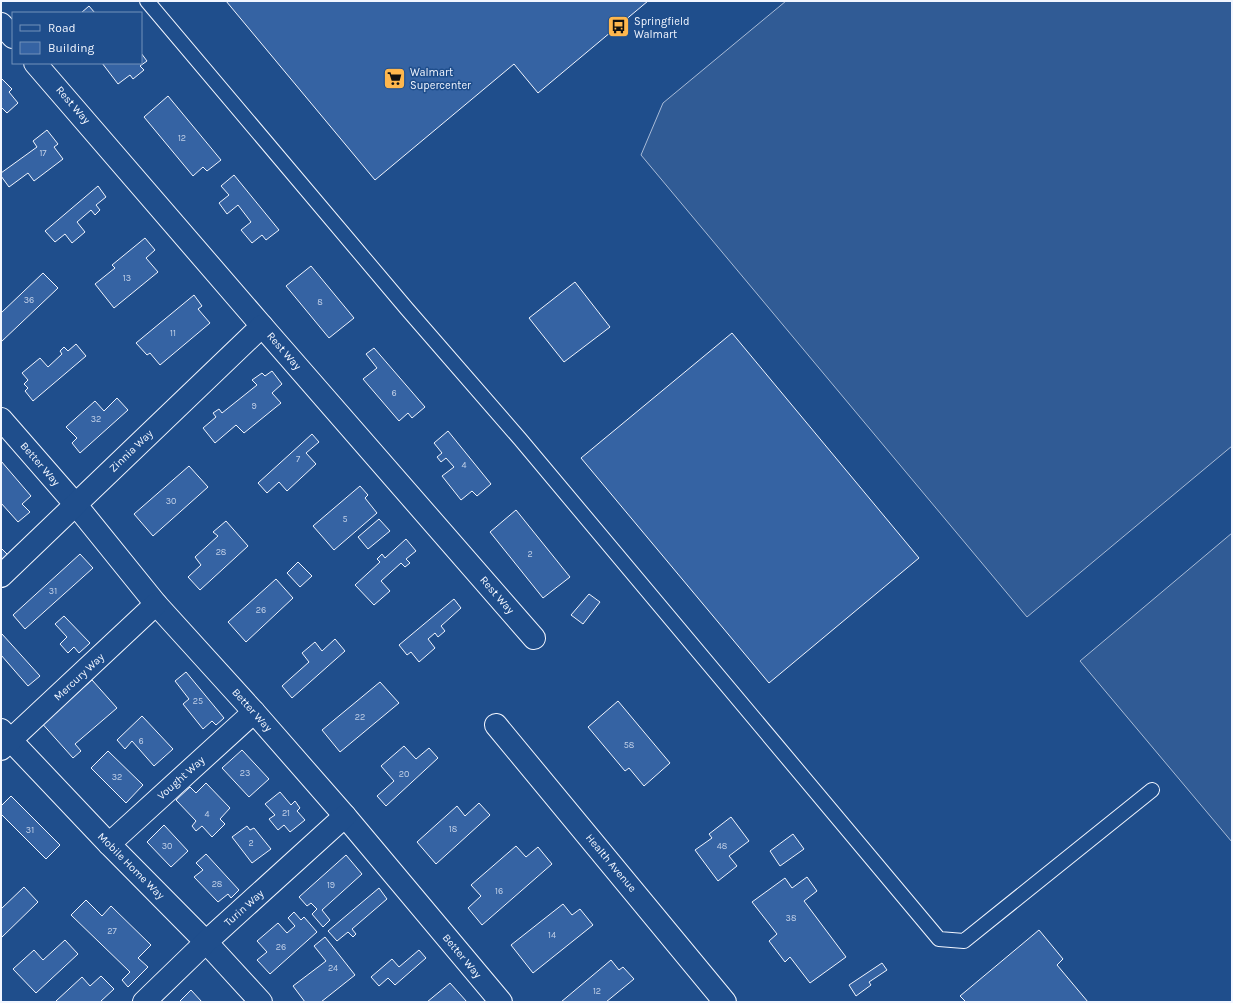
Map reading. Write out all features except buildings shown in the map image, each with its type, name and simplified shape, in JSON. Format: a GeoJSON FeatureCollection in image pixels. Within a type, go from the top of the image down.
{"type":"FeatureCollection","features":[{"type":"Feature","properties":{"kind":"street"},"geometry":{"type":"LineString","coordinates":[[1,24],[12,36]]}},
{"type":"Feature","properties":{"kind":"street","name":"Rest Way"},"geometry":{"type":"LineString","coordinates":[[36,64],[534,638]]}},
{"type":"Feature","properties":{"kind":"street","name":"Zinnia Way"},"geometry":{"type":"LineString","coordinates":[[1,576],[262,326]]}},
{"type":"Feature","properties":{"kind":"street","name":"Better Way"},"geometry":{"type":"LineString","coordinates":[[1,419],[76,505],[156,604],[254,712],[345,816],[501,1002]]}},
{"type":"Feature","properties":{"kind":"street","name":"Mercury Way"},"geometry":{"type":"LineString","coordinates":[[4,739],[156,604]]}},
{"type":"Feature","properties":{"kind":"street","name":"Vought Way"},"geometry":{"type":"LineString","coordinates":[[109,844],[254,712]]}},
{"type":"Feature","properties":{"kind":"street","name":"Health Avenue"},"geometry":{"type":"LineString","coordinates":[[496,724],[725,1002]]}},
{"type":"Feature","properties":{"kind":"street","name":"Mobile Home Way"},"geometry":{"type":"LineString","coordinates":[[4,739],[206,942],[261,1002]]}},
{"type":"Feature","properties":{"kind":"street","name":"Turin Way"},"geometry":{"type":"LineString","coordinates":[[144,1002],[206,942],[345,816]]}},
{"type":"Feature","properties":{"kind":"lane"},"geometry":{"type":"LineString","coordinates":[[147,1],[407,309],[520,440],[939,939],[964,941],[1152,790]]}},
{"type":"Feature","properties":{"kind":"shaded area"},"geometry":{"type":"Polygon","coordinates":[[[786,1],[1232,1],[1232,446],[1027,617],[641,155],[663,103],[786,1]]]}},
{"type":"Feature","properties":{"kind":"shaded area"},"geometry":{"type":"Polygon","coordinates":[[[1232,533],[1232,842],[1080,661],[1232,533]]]}},
{"type":"Feature","properties":{"kind":"place","name":"Springfield Walmart"},"geometry":{"type":"Point","coordinates":[619,27]}},
{"type":"Feature","properties":{"kind":"place","name":"Walmart Supercenter"},"geometry":{"type":"Point","coordinates":[394,78]}}]}
